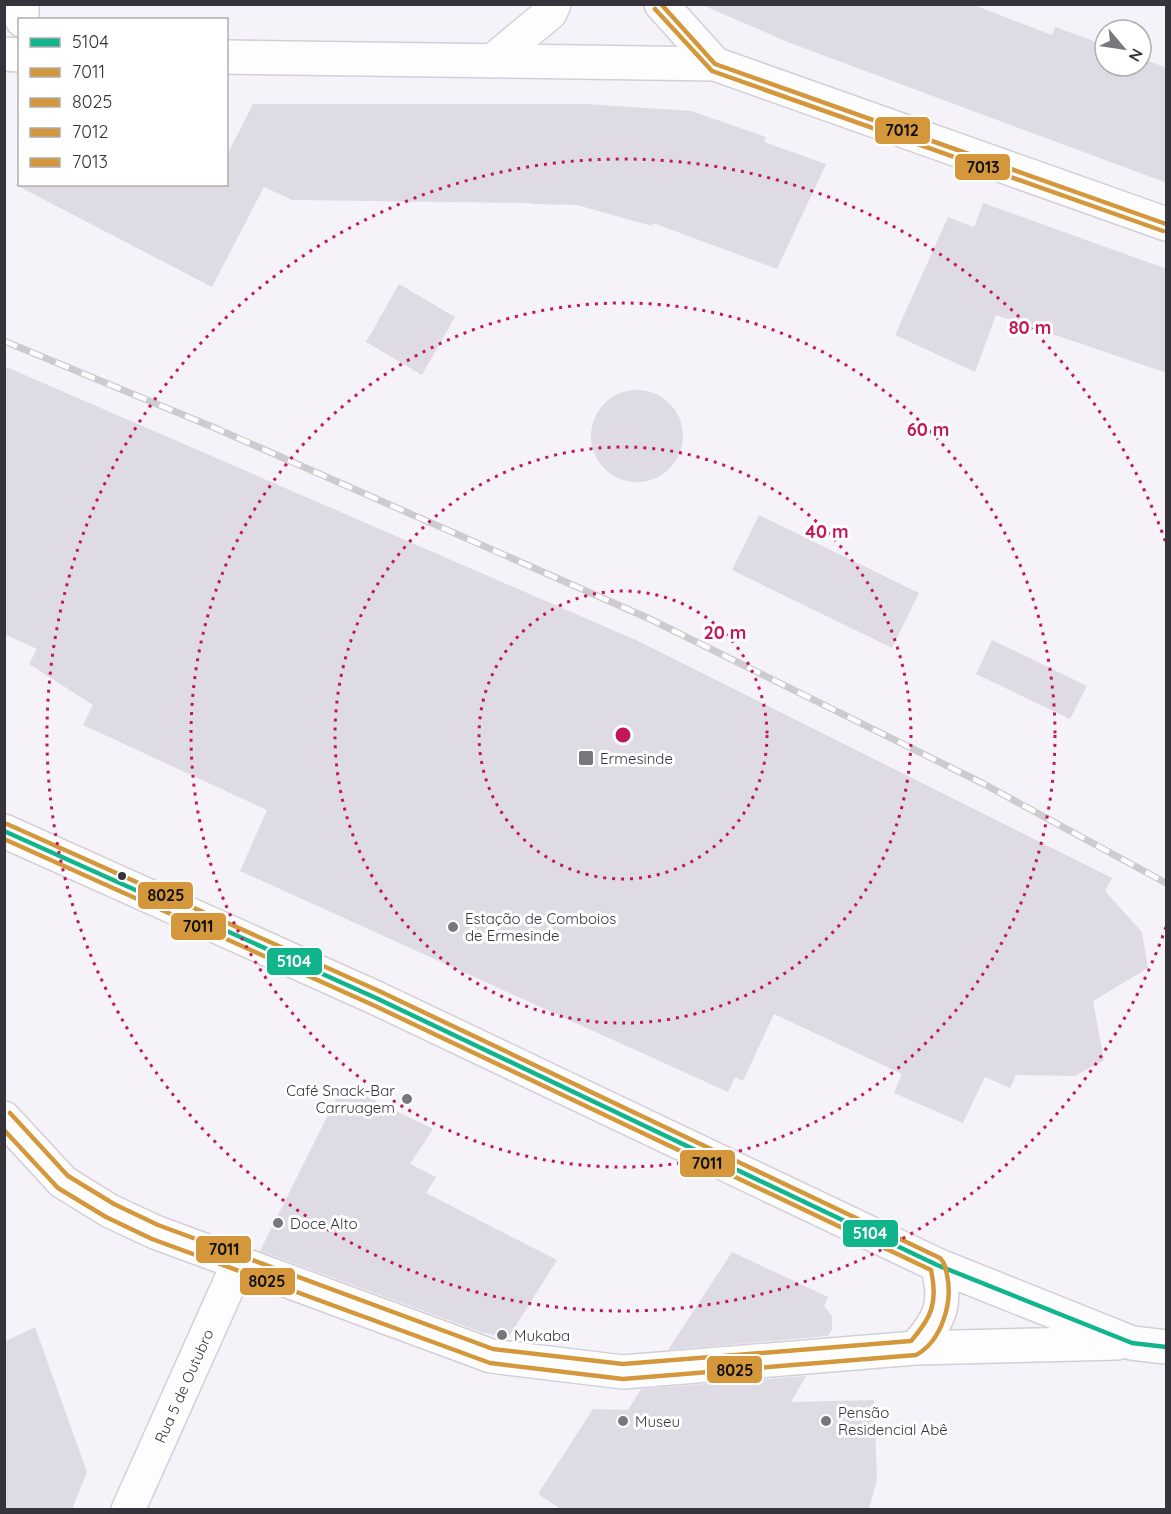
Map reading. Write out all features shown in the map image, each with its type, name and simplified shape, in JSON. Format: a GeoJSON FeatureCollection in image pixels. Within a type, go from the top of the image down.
{"type":"FeatureCollection","features":[{"type":"Feature","properties":{"kind":"main road"},"geometry":{"type":"LineString","coordinates":[[492,61],[550,14],[554,4]]}},
{"type":"Feature","properties":{"kind":"main road"},"geometry":{"type":"LineString","coordinates":[[661,4],[715,64]]}},
{"type":"Feature","properties":{"kind":"main road"},"geometry":{"type":"LineString","coordinates":[[228,57],[715,64],[1167,224]]}},
{"type":"Feature","properties":{"kind":"main road"},"geometry":{"type":"LineString","coordinates":[[4,831],[376,998],[937,1265],[1132,1343]]}},
{"type":"Feature","properties":{"kind":"main road"},"geometry":{"type":"LineString","coordinates":[[4,1118],[63,1182],[110,1211],[155,1232],[491,1356],[623,1372],[915,1347],[1132,1343],[1167,1347]]}},
{"type":"Feature","properties":{"kind":"main road","name":"Rua 5 de Outubro"},"geometry":{"type":"LineString","coordinates":[[128,1509],[239,1262]]}},
{"type":"Feature","properties":{"kind":"main road"},"geometry":{"type":"LineString","coordinates":[[915,1347],[931,1330],[941,1308],[943,1287],[937,1265]]}},
{"type":"Feature","properties":{"kind":"building"},"geometry":{"type":"Polygon","coordinates":[[[700,4],[971,4],[1052,35],[1055,27],[1093,41],[1093,78],[1153,78],[1153,63],[1167,68],[1167,183],[790,43],[700,4]]]}},
{"type":"Feature","properties":{"kind":"building"},"geometry":{"type":"Polygon","coordinates":[[[253,104],[585,104],[691,111],[766,137],[764,142],[826,164],[777,269],[653,223],[652,226],[577,205],[292,200],[264,187],[212,287],[14,184],[18,186],[228,186],[228,153],[253,104]]]}},
{"type":"Feature","properties":{"kind":"building"},"geometry":{"type":"Polygon","coordinates":[[[983,203],[1167,269],[1167,373],[996,315],[975,372],[895,335],[948,217],[974,227],[983,203]]]}},
{"type":"Feature","properties":{"kind":"building"},"geometry":{"type":"Polygon","coordinates":[[[399,284],[455,317],[422,375],[366,342],[399,284]]]}},
{"type":"Feature","properties":{"kind":"building"},"geometry":{"type":"Polygon","coordinates":[[[4,366],[638,641],[1112,878],[1105,891],[1142,932],[1148,968],[1093,1001],[1104,1060],[1075,1076],[1016,1075],[1010,1088],[985,1077],[963,1123],[894,1093],[902,1074],[774,1014],[743,1081],[735,1077],[728,1092],[240,871],[267,810],[83,725],[93,705],[29,664],[37,649],[4,634],[4,366]]]}},
{"type":"Feature","properties":{"kind":"building"},"geometry":{"type":"Polygon","coordinates":[[[637,390],[655,393],[670,403],[680,418],[683,436],[680,454],[670,469],[655,479],[637,482],[619,479],[604,469],[594,454],[591,436],[594,418],[604,403],[619,393],[637,390]]]}},
{"type":"Feature","properties":{"kind":"building"},"geometry":{"type":"Polygon","coordinates":[[[759,515],[919,593],[892,648],[732,570],[759,515]]]}},
{"type":"Feature","properties":{"kind":"building"},"geometry":{"type":"Polygon","coordinates":[[[992,640],[1087,686],[1070,719],[976,674],[992,640]]]}},
{"type":"Feature","properties":{"kind":"building"},"geometry":{"type":"Polygon","coordinates":[[[343,1085],[433,1129],[410,1164],[436,1177],[426,1193],[557,1260],[508,1338],[481,1332],[260,1251],[343,1085]]]}},
{"type":"Feature","properties":{"kind":"building"},"geometry":{"type":"Polygon","coordinates":[[[732,1252],[828,1297],[824,1306],[832,1316],[832,1330],[828,1336],[668,1350],[732,1252]]]}},
{"type":"Feature","properties":{"kind":"building"},"geometry":{"type":"Polygon","coordinates":[[[35,1327],[87,1472],[72,1509],[4,1509],[4,1342],[35,1327]]]}},
{"type":"Feature","properties":{"kind":"building"},"geometry":{"type":"Polygon","coordinates":[[[806,1376],[791,1402],[874,1400],[877,1480],[869,1509],[561,1509],[538,1494],[593,1409],[628,1410],[641,1389],[806,1376]]]}},
{"type":"Feature","properties":{"kind":"railway"},"geometry":{"type":"LineString","coordinates":[[4,341],[215,428],[650,619],[984,784],[1166,883]]}},
{"type":"Feature","properties":{"kind":"transit line","name":"7012"},"geometry":{"type":"LineString","coordinates":[[661,4],[715,64],[1166,224]]}},
{"type":"Feature","properties":{"kind":"transit line","name":"7013"},"geometry":{"type":"LineString","coordinates":[[655,9],[712,71],[1163,231]]}},
{"type":"Feature","properties":{"kind":"transit line","name":"8025"},"geometry":{"type":"LineString","coordinates":[[4,1130],[58,1188],[106,1217],[152,1239],[490,1363],[623,1379],[916,1355],[925,1349],[939,1331],[947,1308],[948,1286],[945,1266],[940,1258],[379,991],[7,824]]}},
{"type":"Feature","properties":{"kind":"transit line","name":"5104"},"geometry":{"type":"LineString","coordinates":[[4,831],[376,998],[937,1265],[1132,1343],[1166,1347]]}},
{"type":"Feature","properties":{"kind":"transit line","name":"7011"},"geometry":{"type":"LineString","coordinates":[[4,839],[373,1005],[931,1270],[933,1300],[924,1324],[911,1341],[623,1364],[493,1349],[158,1225],[114,1204],[68,1176],[10,1113]]}},
{"type":"Feature","properties":{"kind":"place","name":"Ermesinde"},"geometry":{"type":"Point","coordinates":[586,758]}},
{"type":"Feature","properties":{"kind":"place","name":"Estação de Comboios de Ermesinde"},"geometry":{"type":"Point","coordinates":[453,927]}},
{"type":"Feature","properties":{"kind":"place","name":"Café Snack-Bar Carruagem"},"geometry":{"type":"Point","coordinates":[407,1099]}},
{"type":"Feature","properties":{"kind":"place","name":"Doce Alto"},"geometry":{"type":"Point","coordinates":[278,1223]}},
{"type":"Feature","properties":{"kind":"place","name":"Mukaba"},"geometry":{"type":"Point","coordinates":[502,1335]}},
{"type":"Feature","properties":{"kind":"place","name":"Museu"},"geometry":{"type":"Point","coordinates":[623,1421]}},
{"type":"Feature","properties":{"kind":"place","name":"Pensão Residencial Abê"},"geometry":{"type":"Point","coordinates":[826,1421]}}]}
